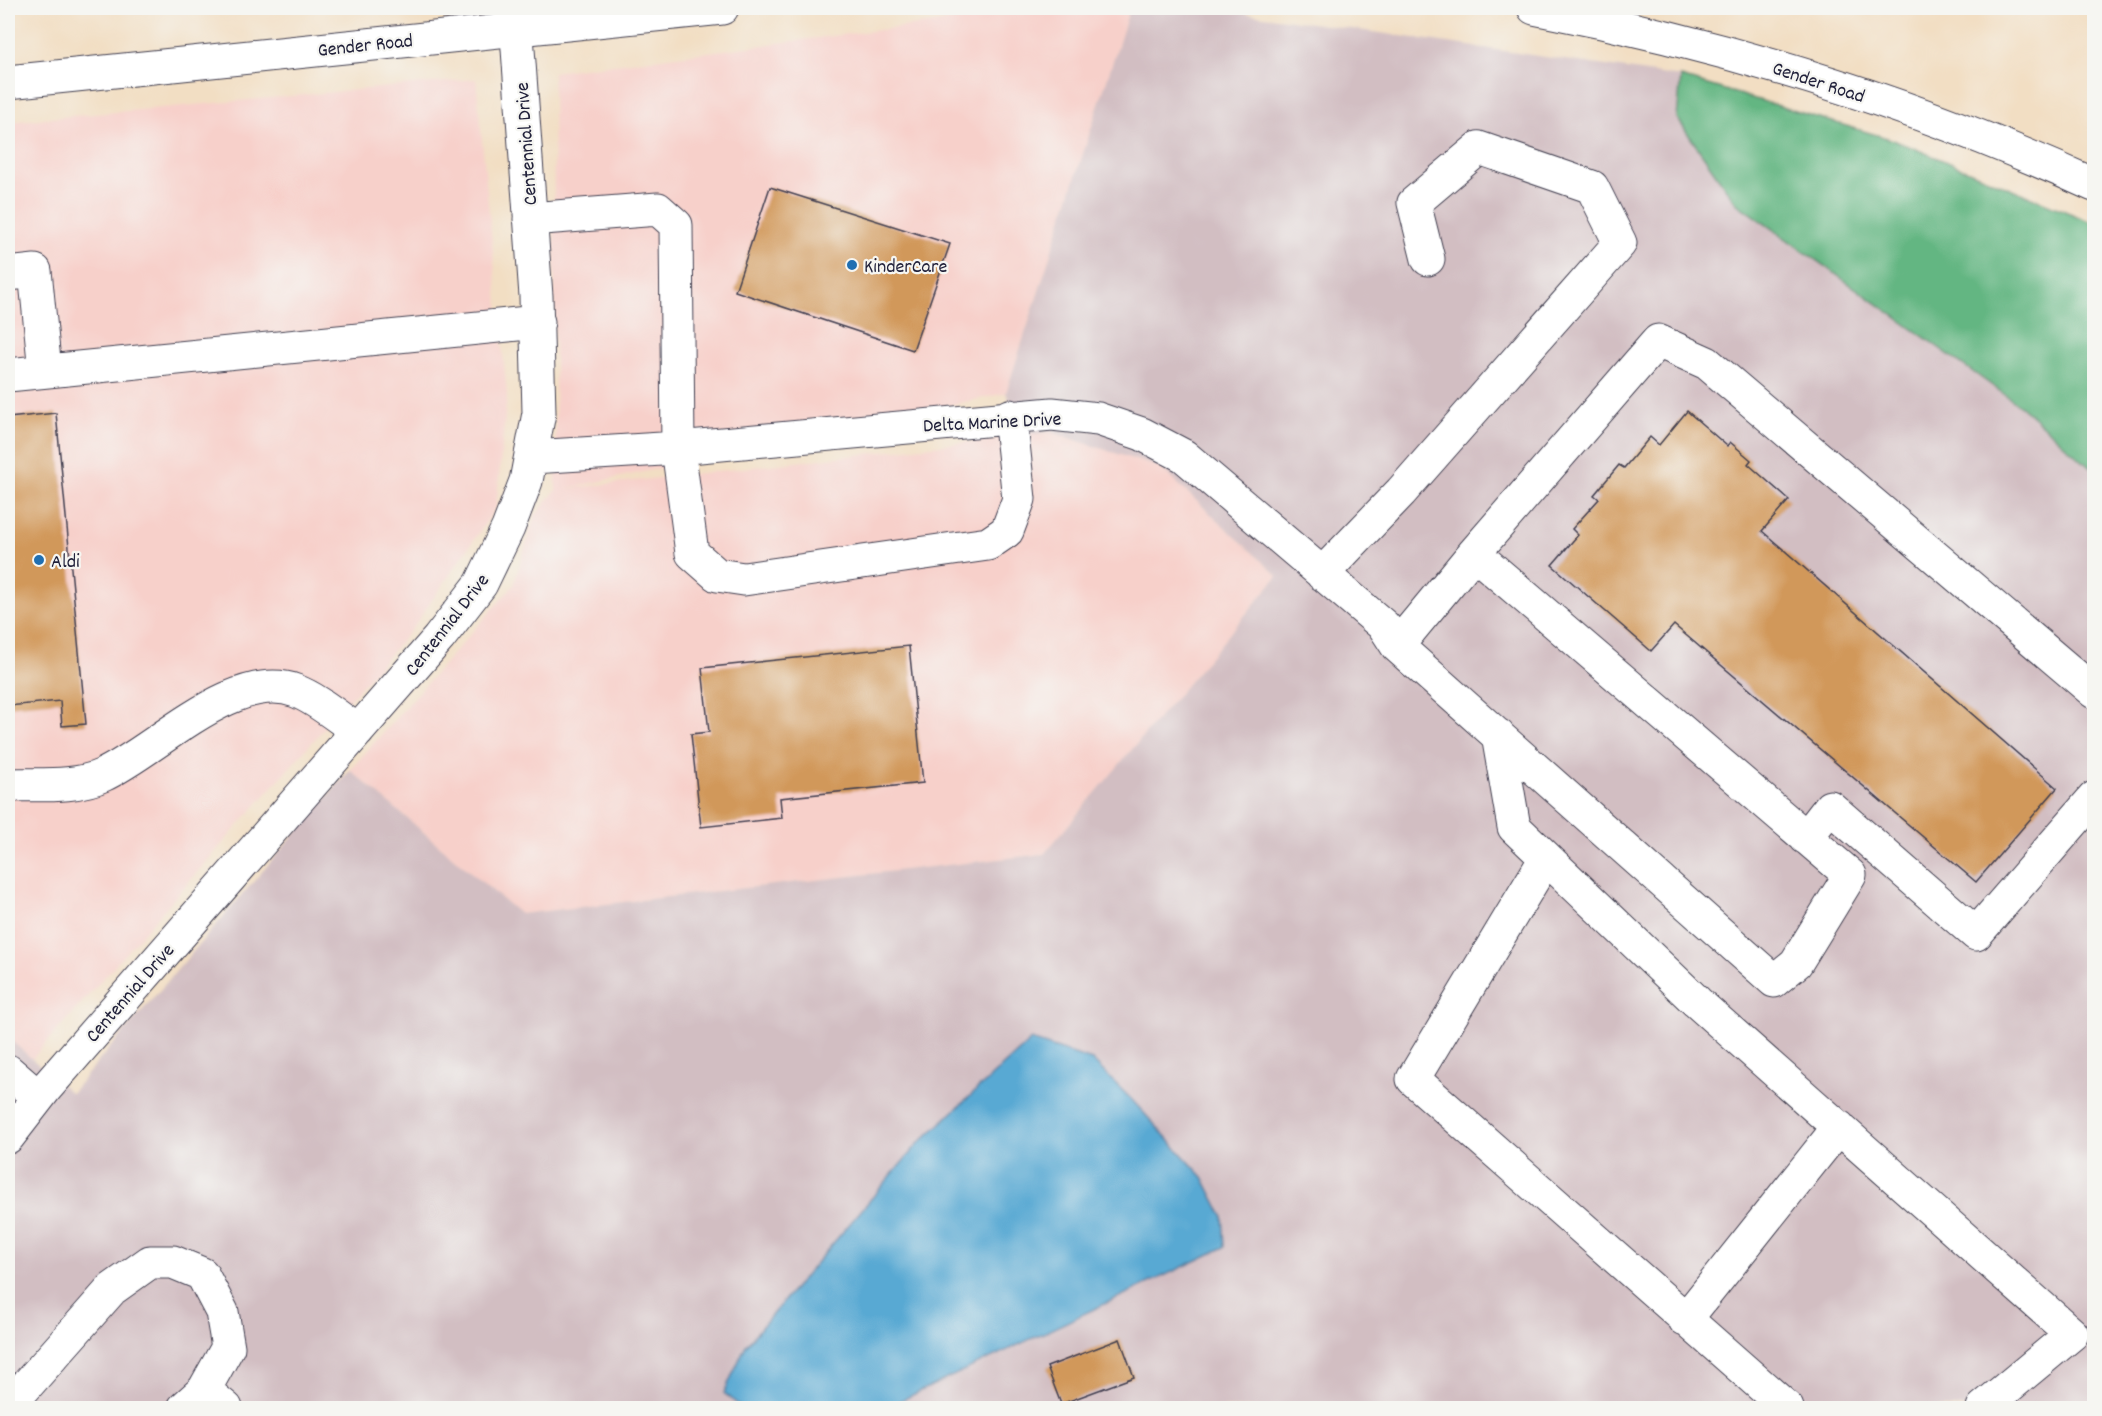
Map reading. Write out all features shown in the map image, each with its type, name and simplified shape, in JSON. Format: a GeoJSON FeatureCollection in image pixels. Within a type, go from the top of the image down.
{"type":"FeatureCollection","features":[{"type":"Feature","properties":{"kind":"street","name":"Gender Road"},"geometry":{"type":"LineString","coordinates":[[8,82],[516,18],[722,8]]}},
{"type":"Feature","properties":{"kind":"street","name":"Gender Road"},"geometry":{"type":"LineString","coordinates":[[1534,8],[1609,22],[1766,64],[1952,127],[2094,185]]}},
{"type":"Feature","properties":{"kind":"street","name":"Centennial Drive"},"geometry":{"type":"LineString","coordinates":[[8,1137],[75,1054],[439,638],[481,584],[508,528],[532,457],[539,413],[538,322],[516,18]]}},
{"type":"Feature","properties":{"kind":"street"},"geometry":{"type":"LineString","coordinates":[[1322,574],[1401,492],[1620,243],[1592,187],[1479,148],[1414,203],[1428,259]]}},
{"type":"Feature","properties":{"kind":"street"},"geometry":{"type":"LineString","coordinates":[[530,219],[658,209],[676,225],[678,448],[692,553],[717,575],[744,579],[988,544],[1007,531],[1019,499],[1010,416]]}},
{"type":"Feature","properties":{"kind":"street"},"geometry":{"type":"LineString","coordinates":[[8,274],[34,271],[45,371]]}},
{"type":"Feature","properties":{"kind":"street"},"geometry":{"type":"LineString","coordinates":[[8,375],[538,322]]}},
{"type":"Feature","properties":{"kind":"street"},"geometry":{"type":"LineString","coordinates":[[1390,636],[1474,553],[1658,341],[1707,363],[2094,692]]}},
{"type":"Feature","properties":{"kind":"street","name":"Delta Marine Drive"},"geometry":{"type":"LineString","coordinates":[[532,457],[678,448],[1010,416],[1052,414],[1098,419],[1143,434],[1184,456],[1322,574],[1498,735],[1774,981],[1796,963],[1850,875],[1806,838]]}},
{"type":"Feature","properties":{"kind":"street"},"geometry":{"type":"LineString","coordinates":[[1474,553],[1806,838],[1830,807],[1976,934],[2094,798]]}},
{"type":"Feature","properties":{"kind":"street"},"geometry":{"type":"LineString","coordinates":[[8,784],[64,783],[103,775],[198,713],[259,687],[295,691],[358,731]]}},
{"type":"Feature","properties":{"kind":"street"},"geometry":{"type":"LineString","coordinates":[[1498,735],[1514,827],[1697,1002],[2072,1334],[1983,1408]]}},
{"type":"Feature","properties":{"kind":"street"},"geometry":{"type":"LineString","coordinates":[[1546,858],[1413,1079],[1787,1408]]}},
{"type":"Feature","properties":{"kind":"street"},"geometry":{"type":"LineString","coordinates":[[8,1071],[38,1097]]}},
{"type":"Feature","properties":{"kind":"street"},"geometry":{"type":"LineString","coordinates":[[1685,1320],[1839,1127]]}},
{"type":"Feature","properties":{"kind":"street"},"geometry":{"type":"LineString","coordinates":[[13,1403],[112,1288],[150,1262],[173,1262],[202,1274],[222,1312],[228,1347],[205,1402]]}},
{"type":"Feature","properties":{"kind":"shaded area"},"geometry":{"type":"Polygon","coordinates":[[[1050,8],[1130,8],[1006,393],[565,489],[1051,432],[1161,468],[1278,576],[1044,854],[520,914],[350,770],[513,586],[535,516],[556,490],[553,72],[1050,8]]]}},
{"type":"Feature","properties":{"kind":"shaded area"},"geometry":{"type":"Polygon","coordinates":[[[1130,8],[1208,8],[1681,77],[1677,118],[2022,407],[2094,471],[2094,1408],[8,1408],[8,1038],[71,1093],[350,770],[520,914],[1044,854],[1278,576],[1161,468],[1051,432],[1025,435],[1006,393],[1130,8]]]}},
{"type":"Feature","properties":{"kind":"shaded area"},"geometry":{"type":"Polygon","coordinates":[[[476,79],[507,395],[496,508],[412,629],[32,1059],[8,1038],[8,122],[476,79]]]}},
{"type":"Feature","properties":{"kind":"green space"},"geometry":{"type":"Polygon","coordinates":[[[1681,77],[1894,140],[2094,223],[2094,471],[2022,407],[1736,203],[1677,118],[1681,77]]]}},
{"type":"Feature","properties":{"kind":"water"},"geometry":{"type":"Polygon","coordinates":[[[1031,1040],[1092,1060],[1132,1100],[1203,1177],[1223,1216],[1225,1247],[885,1408],[742,1408],[724,1393],[746,1345],[918,1144],[1031,1040]]]}},
{"type":"Feature","properties":{"kind":"building"},"geometry":{"type":"Polygon","coordinates":[[[770,187],[950,244],[913,350],[735,291],[770,187]]]}},
{"type":"Feature","properties":{"kind":"building"},"geometry":{"type":"Polygon","coordinates":[[[1687,411],[1727,446],[1730,442],[1751,460],[1748,464],[1789,500],[1762,531],[2057,788],[1976,882],[1674,625],[1651,651],[1552,565],[1578,535],[1572,529],[1599,499],[1594,495],[1619,465],[1624,468],[1650,437],[1659,445],[1687,411]]]}},
{"type":"Feature","properties":{"kind":"building","name":"Aldi"},"geometry":{"type":"Polygon","coordinates":[[[56,413],[86,724],[62,726],[60,701],[8,706],[8,418],[56,413]]]}},
{"type":"Feature","properties":{"kind":"building"},"geometry":{"type":"Polygon","coordinates":[[[909,646],[923,783],[780,798],[782,818],[701,827],[691,734],[709,732],[702,668],[909,646]]]}},
{"type":"Feature","properties":{"kind":"building"},"geometry":{"type":"Polygon","coordinates":[[[1120,1339],[1134,1377],[1061,1404],[1047,1367],[1120,1339]]]}},
{"type":"Feature","properties":{"kind":"place","name":"KinderCare"},"geometry":{"type":"Point","coordinates":[852,265]}},
{"type":"Feature","properties":{"kind":"place","name":"Aldi"},"geometry":{"type":"Point","coordinates":[39,560]}}]}
